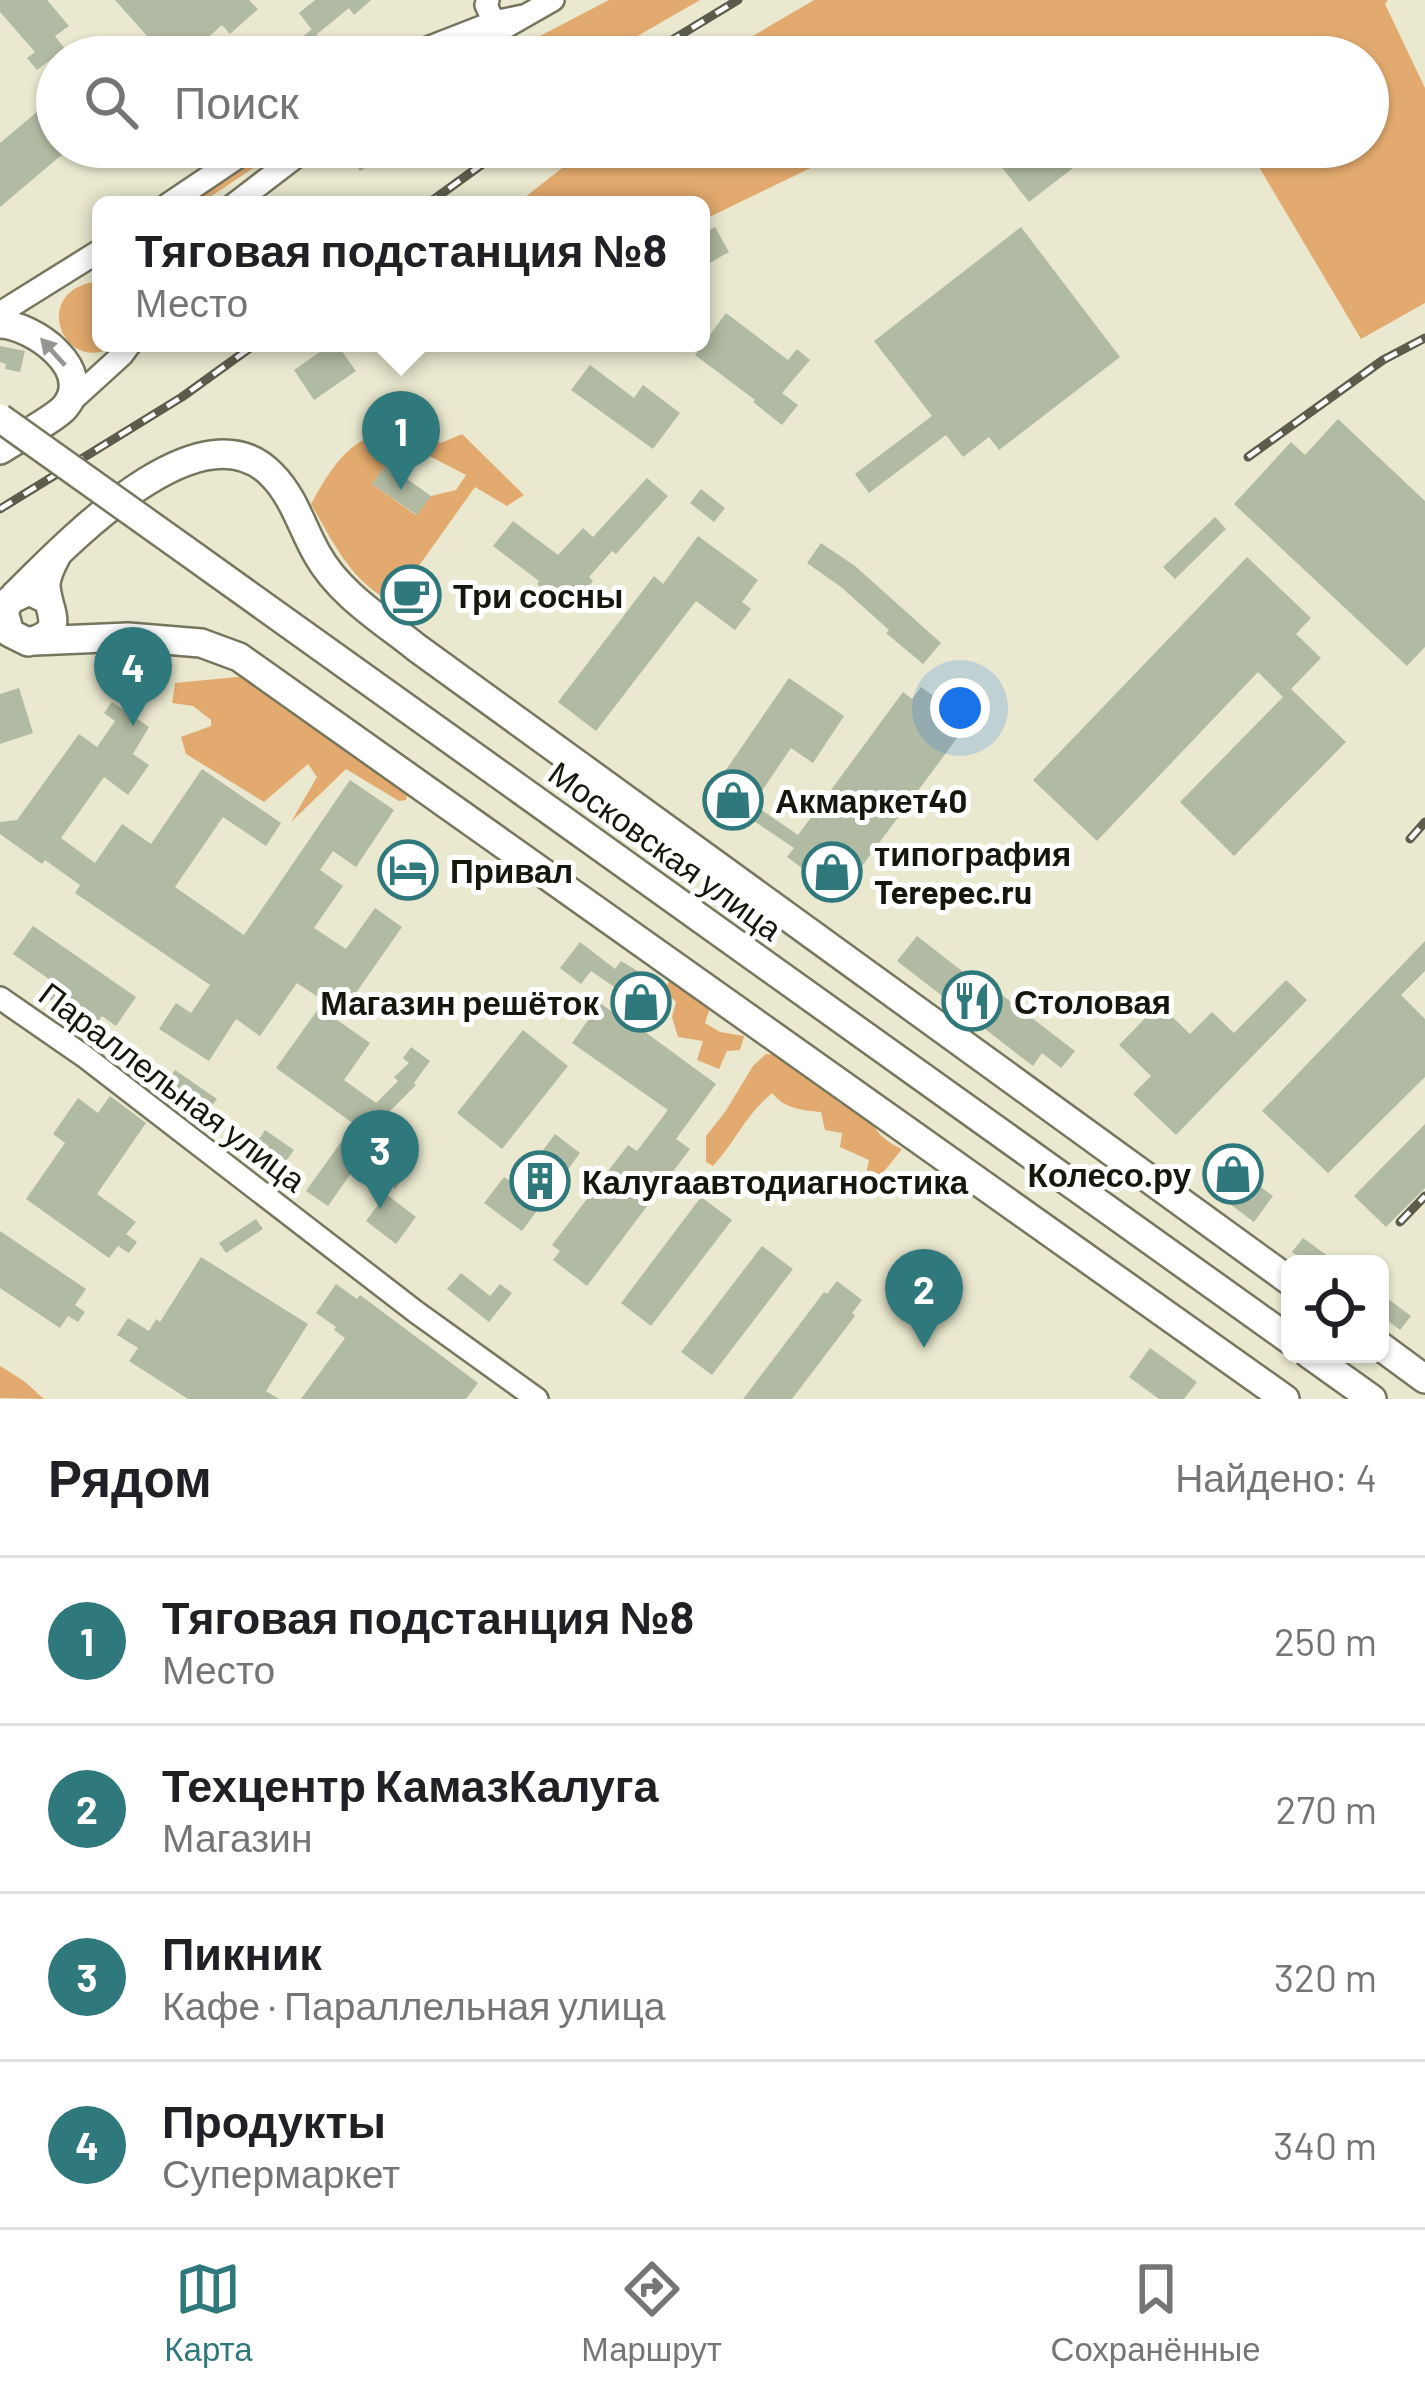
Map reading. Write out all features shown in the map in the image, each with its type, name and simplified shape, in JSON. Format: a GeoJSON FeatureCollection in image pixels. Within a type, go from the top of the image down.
{"type":"FeatureCollection","features":[{"type":"Feature","properties":{"kind":"main road"},"geometry":{"type":"LineString","coordinates":[[0,324],[33,332],[58,352],[71,378],[66,407],[0,450]]}},
{"type":"Feature","properties":{"kind":"main road","name":"Московская улица"},"geometry":{"type":"LineString","coordinates":[[0,418],[1281,1334]]}},
{"type":"Feature","properties":{"kind":"main road"},"geometry":{"type":"LineString","coordinates":[[1281,1274],[417,648],[334,579],[282,486],[252,459],[210,453],[188,460],[112,505],[8,601],[6,627],[21,642],[128,637],[201,643],[239,657],[1285,1399]]}},
{"type":"Feature","properties":{"kind":"main road"},"geometry":{"type":"LineString","coordinates":[[21,642],[42,638],[52,627],[54,613],[46,584],[58,551]]}},
{"type":"Feature","properties":{"kind":"main road"},"geometry":{"type":"LineString","coordinates":[[8,601],[29,591],[64,616],[128,637]]}},
{"type":"Feature","properties":{"kind":"main road"},"geometry":{"type":"LineString","coordinates":[[1389,1352],[1425,1378]]}},
{"type":"Feature","properties":{"kind":"main road"},"geometry":{"type":"LineString","coordinates":[[1322,1363],[1372,1399]]}},
{"type":"Feature","properties":{"kind":"street"},"geometry":{"type":"LineString","coordinates":[[489,36],[554,0]]}},
{"type":"Feature","properties":{"kind":"street"},"geometry":{"type":"LineString","coordinates":[[444,36],[491,11],[523,16]]}},
{"type":"Feature","properties":{"kind":"street"},"geometry":{"type":"LineString","coordinates":[[180,196],[222,168]]}},
{"type":"Feature","properties":{"kind":"street"},"geometry":{"type":"LineString","coordinates":[[245,196],[281,168]]}},
{"type":"Feature","properties":{"kind":"street"},"geometry":{"type":"LineString","coordinates":[[0,314],[92,256]]}},
{"type":"Feature","properties":{"kind":"street"},"geometry":{"type":"LineString","coordinates":[[66,407],[125,352]]}},
{"type":"Feature","properties":{"kind":"street","name":"Параллельная улица"},"geometry":{"type":"LineString","coordinates":[[0,998],[84,1056],[416,1312],[537,1399]]}},
{"type":"Feature","properties":{"kind":"shaded area"},"geometry":{"type":"Polygon","coordinates":[[[609,0],[700,0],[637,36],[540,36],[609,0]]]}},
{"type":"Feature","properties":{"kind":"shaded area"},"geometry":{"type":"Polygon","coordinates":[[[814,0],[1388,0],[1385,4],[1425,88],[1425,303],[1361,339],[1260,168],[1389,168],[1389,36],[753,36],[814,0]]]}},
{"type":"Feature","properties":{"kind":"shaded area"},"geometry":{"type":"Polygon","coordinates":[[[242,168],[254,168],[212,196],[200,196],[242,168]]]}},
{"type":"Feature","properties":{"kind":"shaded area"},"geometry":{"type":"Polygon","coordinates":[[[562,168],[811,168],[710,217],[710,196],[526,196],[562,168]]]}},
{"type":"Feature","properties":{"kind":"shaded area"},"geometry":{"type":"Polygon","coordinates":[[[92,283],[92,352],[70,344],[62,331],[63,302],[74,289],[92,283]]]}},
{"type":"Feature","properties":{"kind":"shaded area"},"geometry":{"type":"Polygon","coordinates":[[[417,419],[426,434],[441,443],[462,434],[524,495],[507,506],[475,487],[416,570],[441,589],[436,598],[400,574],[383,597],[350,567],[311,504],[343,456],[371,437],[394,455],[372,484],[416,515],[431,496],[456,490],[466,475],[393,437],[393,430],[417,419]]]}},
{"type":"Feature","properties":{"kind":"shaded area"},"geometry":{"type":"Polygon","coordinates":[[[247,676],[407,795],[406,800],[399,801],[346,769],[291,822],[317,777],[308,764],[264,802],[186,754],[181,737],[211,726],[211,720],[193,706],[172,703],[175,683],[247,676]]]}},
{"type":"Feature","properties":{"kind":"shaded area"},"geometry":{"type":"Polygon","coordinates":[[[671,978],[699,990],[709,1011],[705,1023],[720,1032],[744,1036],[740,1050],[727,1051],[719,1069],[697,1060],[703,1041],[678,1037],[672,1017],[676,1002],[664,990],[671,978]]]}},
{"type":"Feature","properties":{"kind":"shaded area"},"geometry":{"type":"Polygon","coordinates":[[[766,1054],[787,1056],[796,1069],[842,1104],[867,1112],[880,1135],[902,1149],[878,1179],[866,1175],[869,1160],[840,1147],[842,1133],[825,1130],[821,1112],[788,1106],[772,1093],[713,1166],[706,1162],[706,1136],[766,1054]]]}},
{"type":"Feature","properties":{"kind":"shaded area"},"geometry":{"type":"Polygon","coordinates":[[[0,1366],[24,1381],[44,1399],[0,1398],[0,1366]]]}},
{"type":"Feature","properties":{"kind":"building"},"geometry":{"type":"Polygon","coordinates":[[[0,0],[47,0],[69,26],[55,36],[36,36],[36,69],[27,58],[35,52],[0,12],[0,0]]]}},
{"type":"Feature","properties":{"kind":"building"},"geometry":{"type":"Polygon","coordinates":[[[115,0],[249,0],[258,9],[230,34],[222,25],[210,36],[147,36],[115,0]]]}},
{"type":"Feature","properties":{"kind":"building"},"geometry":{"type":"Polygon","coordinates":[[[315,0],[371,0],[354,15],[349,8],[316,35],[299,13],[315,0]]]}},
{"type":"Feature","properties":{"kind":"building"},"geometry":{"type":"Polygon","coordinates":[[[36,113],[36,168],[46,168],[0,207],[0,143],[36,113]]]}},
{"type":"Feature","properties":{"kind":"building"},"geometry":{"type":"Polygon","coordinates":[[[1002,168],[1073,168],[1029,202],[1002,168]]]}},
{"type":"Feature","properties":{"kind":"building"},"geometry":{"type":"Polygon","coordinates":[[[715,227],[729,252],[710,263],[710,230],[715,227]]]}},
{"type":"Feature","properties":{"kind":"building"},"geometry":{"type":"Polygon","coordinates":[[[1021,227],[1120,357],[999,450],[989,437],[963,457],[946,435],[869,493],[855,474],[932,416],[874,341],[1021,227]]]}},
{"type":"Feature","properties":{"kind":"building"},"geometry":{"type":"Polygon","coordinates":[[[726,313],[788,360],[797,349],[810,360],[782,393],[798,405],[782,425],[695,355],[710,352],[710,335],[726,313]]]}},
{"type":"Feature","properties":{"kind":"building"},"geometry":{"type":"Polygon","coordinates":[[[0,346],[25,351],[20,372],[5,369],[0,346]]]}},
{"type":"Feature","properties":{"kind":"building"},"geometry":{"type":"Polygon","coordinates":[[[320,352],[342,352],[356,371],[314,400],[294,370],[320,352]]]}},
{"type":"Feature","properties":{"kind":"building"},"geometry":{"type":"Polygon","coordinates":[[[590,365],[634,398],[643,385],[680,413],[653,449],[571,390],[590,365]]]}},
{"type":"Feature","properties":{"kind":"building"},"geometry":{"type":"Polygon","coordinates":[[[1338,419],[1425,501],[1425,647],[1407,666],[1234,504],[1291,442],[1305,455],[1338,419]]]}},
{"type":"Feature","properties":{"kind":"building"},"geometry":{"type":"Polygon","coordinates":[[[386,464],[431,496],[417,515],[372,484],[386,464]]]}},
{"type":"Feature","properties":{"kind":"building"},"geometry":{"type":"Polygon","coordinates":[[[647,478],[668,496],[589,577],[593,581],[571,610],[493,546],[513,521],[558,555],[583,528],[593,537],[647,478]]]}},
{"type":"Feature","properties":{"kind":"building"},"geometry":{"type":"Polygon","coordinates":[[[701,489],[725,508],[714,522],[690,503],[701,489]]]}},
{"type":"Feature","properties":{"kind":"building"},"geometry":{"type":"Polygon","coordinates":[[[1215,517],[1226,529],[1175,579],[1163,567],[1215,517]]]}},
{"type":"Feature","properties":{"kind":"building"},"geometry":{"type":"Polygon","coordinates":[[[698,536],[758,580],[742,602],[751,609],[735,630],[696,601],[596,731],[558,702],[654,576],[663,584],[698,536]]]}},
{"type":"Feature","properties":{"kind":"building"},"geometry":{"type":"Polygon","coordinates":[[[821,543],[855,566],[941,643],[923,664],[841,587],[807,563],[821,543]]]}},
{"type":"Feature","properties":{"kind":"building"},"geometry":{"type":"Polygon","coordinates":[[[1247,557],[1311,618],[1296,634],[1321,658],[1291,689],[1346,742],[1234,856],[1180,802],[1283,697],[1258,672],[1097,841],[1033,780],[1247,557]]]}},
{"type":"Feature","properties":{"kind":"building","name":"Три сосны"},"geometry":{"type":"Polygon","coordinates":[[[400,573],[436,598],[423,616],[387,592],[400,573]]]}},
{"type":"Feature","properties":{"kind":"building"},"geometry":{"type":"Polygon","coordinates":[[[789,678],[844,716],[813,763],[791,748],[753,804],[798,835],[903,692],[912,699],[921,687],[969,722],[856,874],[862,878],[846,900],[787,857],[794,848],[708,796],[789,678]]]}},
{"type":"Feature","properties":{"kind":"building"},"geometry":{"type":"Polygon","coordinates":[[[19,688],[33,733],[0,744],[0,694],[19,688]]]}},
{"type":"Feature","properties":{"kind":"building"},"geometry":{"type":"Polygon","coordinates":[[[112,702],[149,727],[133,754],[149,765],[128,795],[104,777],[61,838],[95,863],[122,824],[151,844],[202,769],[281,823],[266,846],[223,817],[175,887],[244,935],[350,780],[394,810],[356,867],[333,851],[320,870],[343,886],[314,928],[346,949],[375,908],[402,927],[337,1020],[370,1043],[344,1080],[376,1103],[398,1081],[394,1077],[409,1063],[403,1058],[411,1047],[430,1061],[416,1085],[389,1112],[392,1115],[374,1141],[411,1167],[395,1189],[359,1162],[328,1206],[306,1191],[354,1124],[276,1068],[324,1001],[297,983],[260,1036],[236,1019],[209,1061],[159,1029],[176,1003],[191,1013],[210,985],[75,893],[80,885],[0,834],[0,822],[17,820],[79,734],[97,747],[115,721],[104,713],[112,702]]]}},
{"type":"Feature","properties":{"kind":"building"},"geometry":{"type":"Polygon","coordinates":[[[407,845],[432,862],[406,901],[381,884],[407,845]]]}},
{"type":"Feature","properties":{"kind":"building"},"geometry":{"type":"Polygon","coordinates":[[[33,926],[136,997],[116,1026],[102,1016],[92,1031],[40,992],[49,979],[13,954],[33,926]]]}},
{"type":"Feature","properties":{"kind":"building"},"geometry":{"type":"Polygon","coordinates":[[[917,936],[1075,1051],[1061,1068],[1042,1053],[1033,1066],[897,961],[917,936]]]}},
{"type":"Feature","properties":{"kind":"building"},"geometry":{"type":"Polygon","coordinates":[[[1425,941],[1425,971],[1401,995],[1425,1019],[1425,1077],[1328,1173],[1262,1111],[1425,941]]]}},
{"type":"Feature","properties":{"kind":"building"},"geometry":{"type":"Polygon","coordinates":[[[580,942],[615,969],[621,961],[657,983],[649,996],[627,981],[620,991],[591,971],[581,984],[560,968],[580,942]]]}},
{"type":"Feature","properties":{"kind":"building"},"geometry":{"type":"Polygon","coordinates":[[[1286,980],[1307,1000],[1176,1135],[1133,1094],[1151,1076],[1119,1045],[1159,1004],[1190,1034],[1212,1012],[1234,1033],[1286,980]]]}},
{"type":"Feature","properties":{"kind":"building"},"geometry":{"type":"Polygon","coordinates":[[[600,1003],[716,1084],[676,1139],[690,1149],[587,1286],[553,1260],[560,1251],[552,1245],[628,1145],[637,1151],[668,1110],[572,1043],[600,1003]]]}},
{"type":"Feature","properties":{"kind":"building"},"geometry":{"type":"Polygon","coordinates":[[[523,1030],[568,1066],[502,1149],[457,1113],[523,1030]]]}},
{"type":"Feature","properties":{"kind":"building"},"geometry":{"type":"Polygon","coordinates":[[[175,1070],[217,1099],[208,1111],[167,1082],[175,1070]]]}},
{"type":"Feature","properties":{"kind":"building"},"geometry":{"type":"Polygon","coordinates":[[[110,1096],[146,1123],[97,1194],[136,1222],[126,1234],[137,1242],[129,1253],[118,1246],[109,1258],[26,1199],[65,1143],[53,1134],[78,1098],[98,1113],[110,1096]]]}},
{"type":"Feature","properties":{"kind":"building"},"geometry":{"type":"Polygon","coordinates":[[[1425,1124],[1425,1188],[1386,1227],[1354,1196],[1425,1124]]]}},
{"type":"Feature","properties":{"kind":"building"},"geometry":{"type":"Polygon","coordinates":[[[265,1130],[294,1150],[281,1168],[253,1148],[265,1130]]]}},
{"type":"Feature","properties":{"kind":"building","name":"Калугаавтодиагностика"},"geometry":{"type":"Polygon","coordinates":[[[555,1134],[580,1153],[522,1231],[484,1203],[504,1177],[517,1186],[555,1134]]]}},
{"type":"Feature","properties":{"kind":"building"},"geometry":{"type":"Polygon","coordinates":[[[1237,1147],[1255,1160],[1244,1175],[1273,1196],[1254,1222],[1207,1187],[1237,1147]]]}},
{"type":"Feature","properties":{"kind":"building"},"geometry":{"type":"Polygon","coordinates":[[[386,1194],[416,1217],[396,1244],[366,1221],[386,1194]]]}},
{"type":"Feature","properties":{"kind":"building"},"geometry":{"type":"Polygon","coordinates":[[[701,1197],[732,1220],[651,1326],[621,1303],[701,1197]]]}},
{"type":"Feature","properties":{"kind":"building"},"geometry":{"type":"Polygon","coordinates":[[[256,1219],[263,1229],[226,1253],[219,1243],[256,1219]]]}},
{"type":"Feature","properties":{"kind":"building"},"geometry":{"type":"Polygon","coordinates":[[[0,1231],[86,1289],[75,1305],[85,1312],[78,1322],[68,1316],[60,1328],[0,1288],[0,1231]]]}},
{"type":"Feature","properties":{"kind":"building"},"geometry":{"type":"Polygon","coordinates":[[[1303,1238],[1327,1255],[1296,1255],[1292,1252],[1303,1238]]]}},
{"type":"Feature","properties":{"kind":"building"},"geometry":{"type":"Polygon","coordinates":[[[762,1246],[793,1269],[712,1375],[681,1352],[762,1246]]]}},
{"type":"Feature","properties":{"kind":"building"},"geometry":{"type":"Polygon","coordinates":[[[201,1257],[308,1324],[266,1391],[279,1399],[188,1399],[129,1361],[138,1348],[117,1335],[128,1318],[149,1331],[156,1319],[160,1322],[201,1257]]]}},
{"type":"Feature","properties":{"kind":"building"},"geometry":{"type":"Polygon","coordinates":[[[461,1273],[490,1296],[500,1284],[512,1293],[489,1322],[447,1289],[461,1273]]]}},
{"type":"Feature","properties":{"kind":"building"},"geometry":{"type":"Polygon","coordinates":[[[837,1281],[862,1300],[792,1399],[743,1399],[824,1292],[837,1281]]]}},
{"type":"Feature","properties":{"kind":"building"},"geometry":{"type":"Polygon","coordinates":[[[336,1284],[357,1299],[360,1295],[478,1383],[466,1399],[301,1399],[345,1338],[316,1313],[336,1284]]]}},
{"type":"Feature","properties":{"kind":"building"},"geometry":{"type":"Polygon","coordinates":[[[1389,1300],[1411,1316],[1400,1330],[1389,1322],[1389,1300]]]}},
{"type":"Feature","properties":{"kind":"building"},"geometry":{"type":"Polygon","coordinates":[[[1150,1348],[1197,1382],[1184,1399],[1159,1399],[1129,1377],[1150,1348]]]}},
{"type":"Feature","properties":{"kind":"railway"},"geometry":{"type":"LineString","coordinates":[[679,36],[738,0]]}},
{"type":"Feature","properties":{"kind":"railway"},"geometry":{"type":"LineString","coordinates":[[438,196],[477,168]]}},
{"type":"Feature","properties":{"kind":"railway"},"geometry":{"type":"LineString","coordinates":[[1248,457],[1383,360],[1425,338]]}},
{"type":"Feature","properties":{"kind":"railway"},"geometry":{"type":"LineString","coordinates":[[0,509],[182,397],[244,352]]}},
{"type":"Feature","properties":{"kind":"railway"},"geometry":{"type":"LineString","coordinates":[[1410,839],[1425,822]]}},
{"type":"Feature","properties":{"kind":"railway"},"geometry":{"type":"LineString","coordinates":[[1400,1222],[1425,1196]]}},
{"type":"Feature","properties":{"kind":"place","name":"Тяговая подстанция №8"},"geometry":{"type":"Point","coordinates":[401,490]}},
{"type":"Feature","properties":{"kind":"place","name":"Три сосны"},"geometry":{"type":"Point","coordinates":[411,595]}},
{"type":"Feature","properties":{"kind":"place","name":"Продукты"},"geometry":{"type":"Point","coordinates":[133,726]}},
{"type":"Feature","properties":{"kind":"place","name":"Акмаркет40"},"geometry":{"type":"Point","coordinates":[733,800]}},
{"type":"Feature","properties":{"kind":"place","name":"Привал"},"geometry":{"type":"Point","coordinates":[408,870]}},
{"type":"Feature","properties":{"kind":"place","name":"типография Terepec.ru"},"geometry":{"type":"Point","coordinates":[832,872]}},
{"type":"Feature","properties":{"kind":"place","name":"Столовая"},"geometry":{"type":"Point","coordinates":[972,1001]}},
{"type":"Feature","properties":{"kind":"place","name":"Магазин решёток"},"geometry":{"type":"Point","coordinates":[641,1002]}},
{"type":"Feature","properties":{"kind":"place","name":"Колесо.ру"},"geometry":{"type":"Point","coordinates":[1233,1174]}},
{"type":"Feature","properties":{"kind":"place","name":"Калугаавтодиагностика"},"geometry":{"type":"Point","coordinates":[540,1181]}},
{"type":"Feature","properties":{"kind":"place","name":"Пикник"},"geometry":{"type":"Point","coordinates":[380,1209]}},
{"type":"Feature","properties":{"kind":"place","name":"Техцентр КамазКалуга"},"geometry":{"type":"Point","coordinates":[924,1348]}}]}
